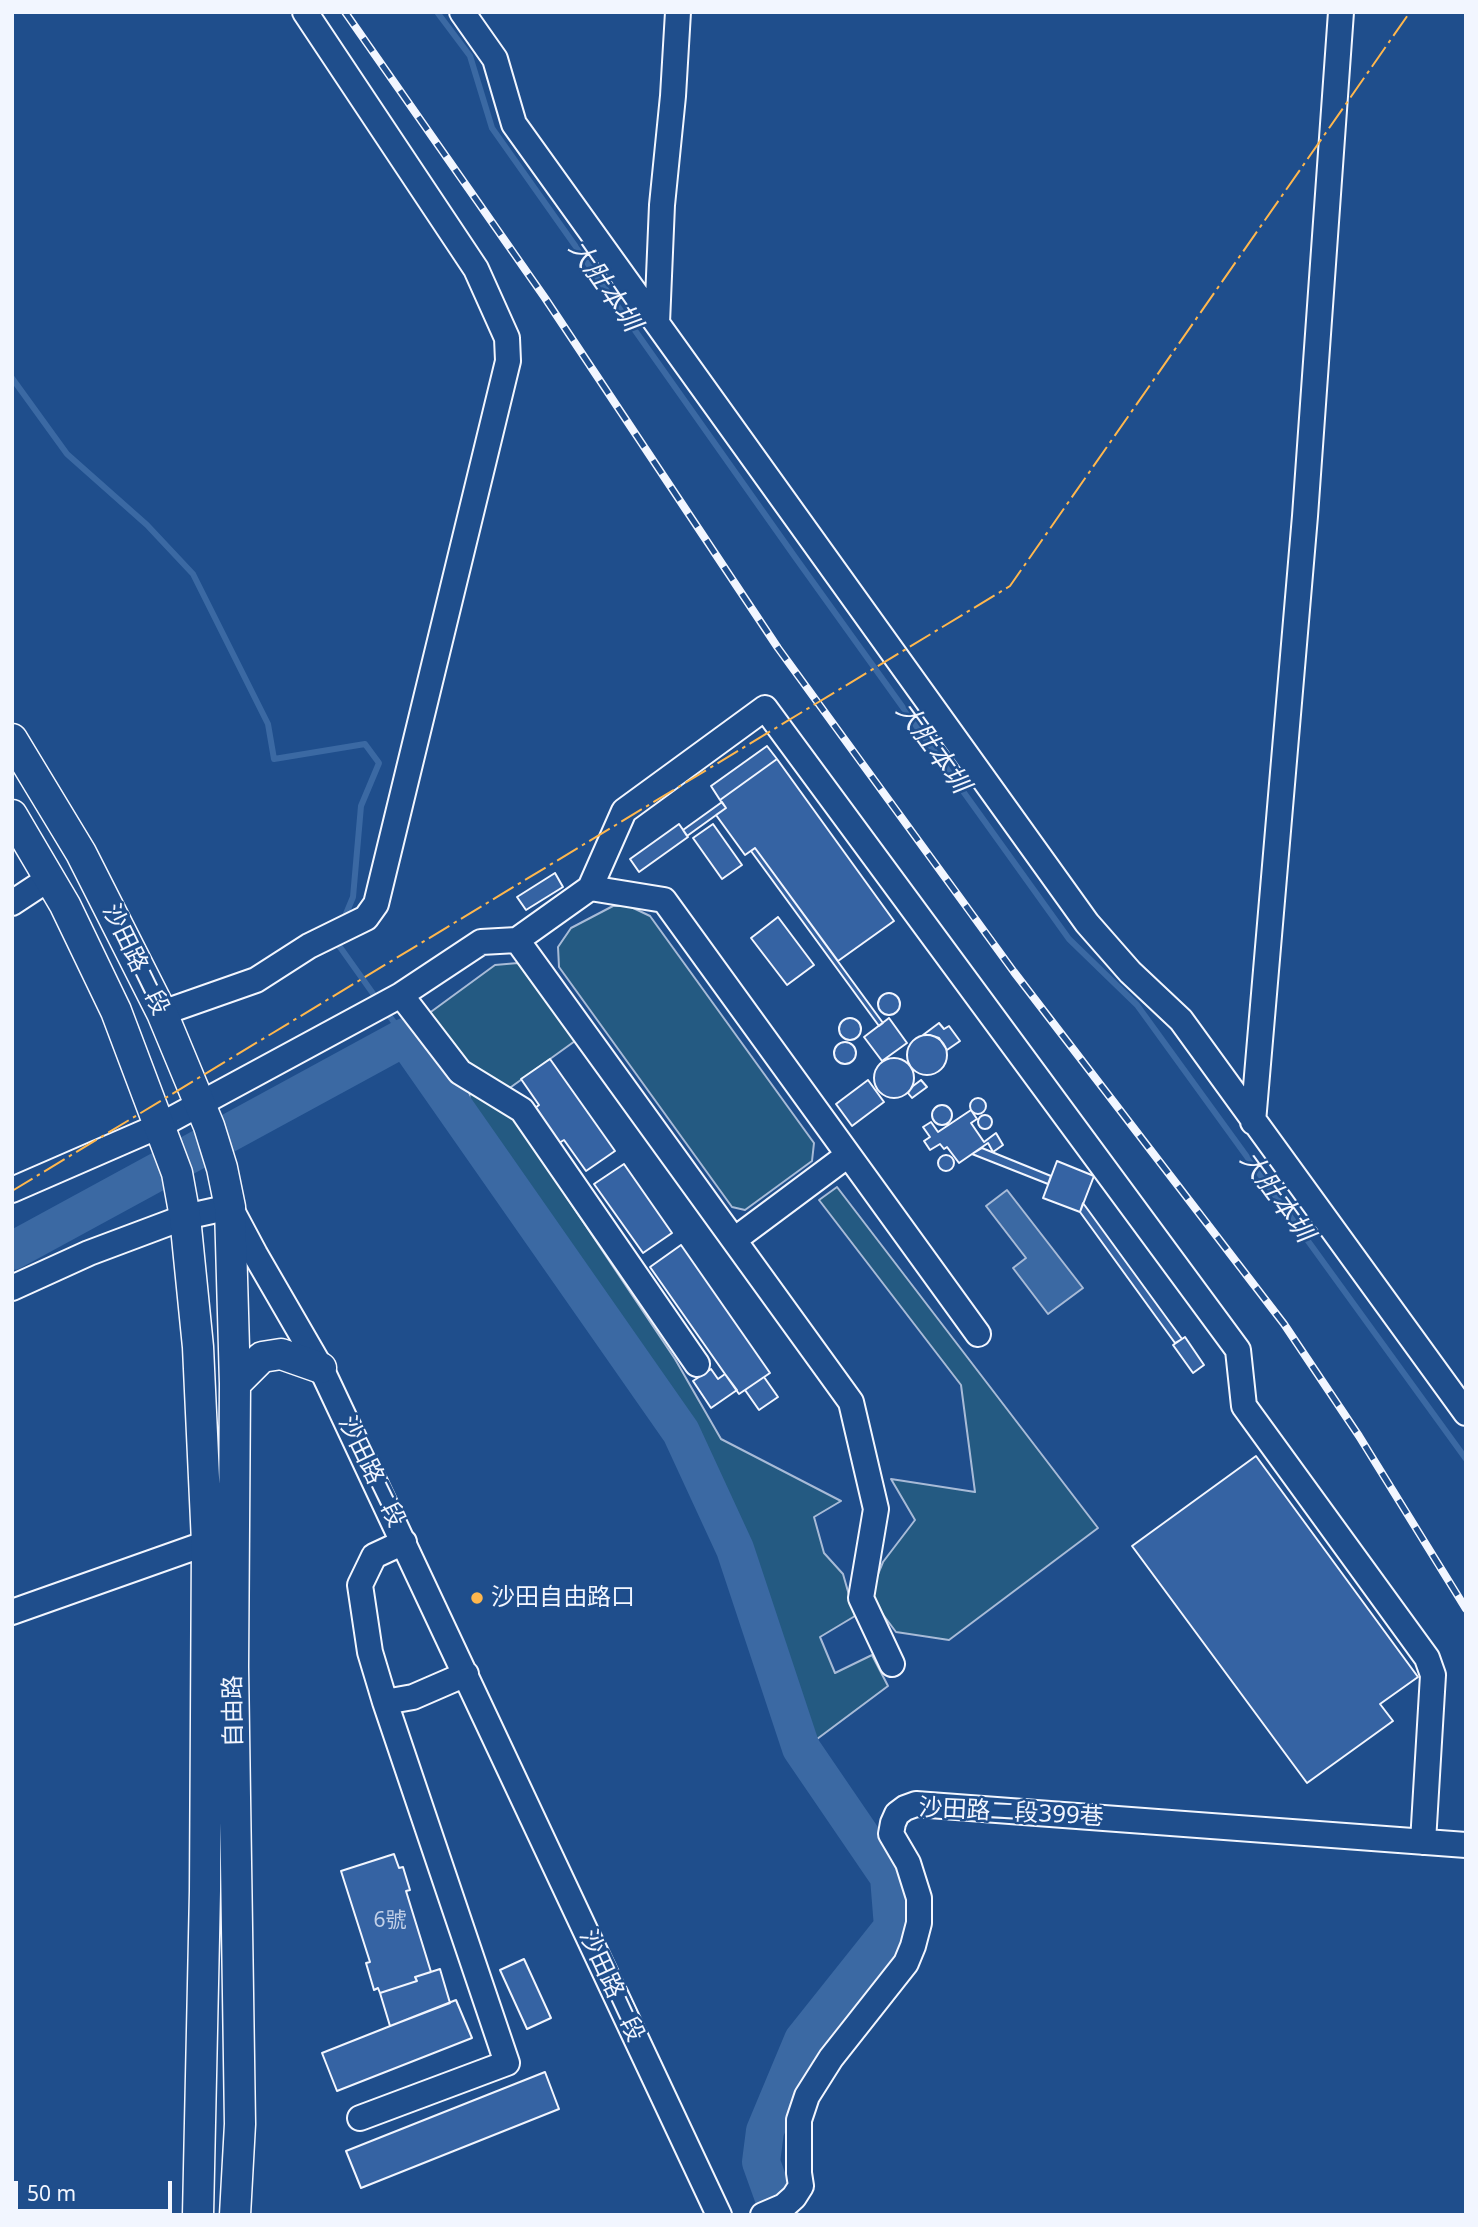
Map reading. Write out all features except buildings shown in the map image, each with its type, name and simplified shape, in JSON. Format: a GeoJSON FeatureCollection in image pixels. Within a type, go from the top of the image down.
{"type":"FeatureCollection","features":[{"type":"Feature","properties":{"kind":"main road","name":"沙田路二段"},"geometry":{"type":"LineString","coordinates":[[12,739],[81,853],[162,1013],[204,1115],[222,1168],[230,1207]]}},
{"type":"Feature","properties":{"kind":"main road","name":"沙田路二段"},"geometry":{"type":"LineString","coordinates":[[12,815],[50,878],[116,1011],[168,1149],[185,1217]]}},
{"type":"Feature","properties":{"kind":"main road","name":"自由路"},"geometry":{"type":"LineString","coordinates":[[230,1207],[235,1384],[233,1667],[240,2124],[234,2215]]}},
{"type":"Feature","properties":{"kind":"main road","name":"自由路"},"geometry":{"type":"LineString","coordinates":[[185,1217],[198,1347],[207,1543],[205,1891],[198,2215]]}},
{"type":"Feature","properties":{"kind":"main road"},"geometry":{"type":"LineString","coordinates":[[235,1384],[262,1357],[281,1354],[321,1368]]}},
{"type":"Feature","properties":{"kind":"street"},"geometry":{"type":"LineString","coordinates":[[162,1013],[256,981],[309,946],[366,918],[376,904],[508,361],[507,338],[476,269],[305,12]]}},
{"type":"Feature","properties":{"kind":"street"},"geometry":{"type":"LineString","coordinates":[[462,12],[495,59],[513,124],[1087,923],[1130,972],[1181,1020],[1466,1413]]}},
{"type":"Feature","properties":{"kind":"street"},"geometry":{"type":"LineString","coordinates":[[657,323],[662,205],[678,12]]}},
{"type":"Feature","properties":{"kind":"street"},"geometry":{"type":"LineString","coordinates":[[1253,1122],[1304,530],[1341,12]]}},
{"type":"Feature","properties":{"kind":"street"},"geometry":{"type":"LineString","coordinates":[[12,1190],[168,1149],[204,1115],[396,998],[481,942],[517,940],[590,888],[624,811],[765,708],[1238,1350],[1244,1406],[1427,1658],[1433,1675],[1423,1842]]}},
{"type":"Feature","properties":{"kind":"street"},"geometry":{"type":"LineString","coordinates":[[12,903],[50,878]]}},
{"type":"Feature","properties":{"kind":"street"},"geometry":{"type":"LineString","coordinates":[[590,888],[664,900],[978,1334]]}},
{"type":"Feature","properties":{"kind":"street"},"geometry":{"type":"LineString","coordinates":[[517,940],[851,1402],[876,1509],[861,1598],[892,1664]]}},
{"type":"Feature","properties":{"kind":"street"},"geometry":{"type":"LineString","coordinates":[[396,998],[460,1072],[522,1110],[697,1364]]}},
{"type":"Feature","properties":{"kind":"street"},"geometry":{"type":"LineString","coordinates":[[734,1240],[848,1155]]}},
{"type":"Feature","properties":{"kind":"street"},"geometry":{"type":"LineString","coordinates":[[12,1288],[89,1253],[185,1217],[230,1207]]}},
{"type":"Feature","properties":{"kind":"street","name":"沙田路二段"},"geometry":{"type":"LineString","coordinates":[[230,1207],[321,1368],[719,2215]]}},
{"type":"Feature","properties":{"kind":"street"},"geometry":{"type":"LineString","coordinates":[[360,2118],[507,2063],[370,1652],[360,1586],[374,1556],[404,1542]]}},
{"type":"Feature","properties":{"kind":"street"},"geometry":{"type":"LineString","coordinates":[[12,1612],[207,1543]]}},
{"type":"Feature","properties":{"kind":"street"},"geometry":{"type":"LineString","coordinates":[[385,1702],[412,1697],[466,1674]]}},
{"type":"Feature","properties":{"kind":"street","name":"沙田路二段399巷"},"geometry":{"type":"LineString","coordinates":[[763,2215],[784,2206],[801,2186],[799,2120],[807,2096],[831,2058],[906,1963],[919,1923],[919,1898],[908,1863],[891,1834],[897,1814],[905,1808],[916,1804],[1466,1845]]}},
{"type":"Feature","properties":{"kind":"shaded area"},"geometry":{"type":"Polygon","coordinates":[[[613,906],[629,906],[650,916],[814,1143],[812,1161],[745,1210],[732,1207],[559,967],[558,947],[571,928],[613,906]]]}},
{"type":"Feature","properties":{"kind":"shaded area"},"geometry":{"type":"Polygon","coordinates":[[[518,963],[575,1041],[493,1100],[509,1111],[675,1359],[721,1439],[841,1501],[814,1517],[824,1553],[843,1574],[855,1616],[820,1637],[835,1673],[872,1655],[888,1686],[805,1748],[753,1582],[705,1471],[467,1133],[470,1087],[428,1014],[495,965],[518,963]]]}},
{"type":"Feature","properties":{"kind":"shaded area"},"geometry":{"type":"Polygon","coordinates":[[[837,1187],[1098,1528],[949,1640],[896,1632],[869,1596],[883,1562],[915,1520],[891,1479],[975,1492],[961,1385],[819,1200],[837,1187]]]}},
{"type":"Feature","properties":{"kind":"shaded area"},"geometry":{"type":"Polygon","coordinates":[[[1007,1190],[1083,1288],[1048,1314],[1013,1268],[1026,1258],[986,1206],[1007,1190]]]}},
{"type":"Feature","properties":{"kind":"waterway","name":"大肚本圳"},"geometry":{"type":"LineString","coordinates":[[437,12],[470,56],[492,128],[795,557],[1069,939],[1137,1005],[1466,1459]]}},
{"type":"Feature","properties":{"kind":"waterway"},"geometry":{"type":"LineString","coordinates":[[12,378],[67,454],[147,525],[193,574],[268,724],[274,759],[365,744],[379,763],[361,806],[353,897],[343,921]]}},
{"type":"Feature","properties":{"kind":"waterway"},"geometry":{"type":"LineString","coordinates":[[335,940],[379,1002]]}},
{"type":"Feature","properties":{"kind":"waterway"},"geometry":{"type":"LineString","coordinates":[[385,1010],[405,1037]]}},
{"type":"Feature","properties":{"kind":"waterway"},"geometry":{"type":"LineString","coordinates":[[12,1251],[405,1037],[681,1432],[735,1549],[801,1748],[889,1877],[893,1927],[803,2040],[765,2131],[761,2162],[780,2215]]}},
{"type":"Feature","properties":{"kind":"railway"},"geometry":{"type":"LineString","coordinates":[[345,12],[545,298],[778,648],[1014,972],[1284,1324],[1359,1436],[1466,1609]]}},
{"type":"Feature","properties":{"kind":"power"},"geometry":{"type":"LineString","coordinates":[[12,1191],[1010,586],[1410,12]]}},
{"type":"Feature","properties":{"kind":"place","name":"沙田自由路口"},"geometry":{"type":"Point","coordinates":[477,1598]}}]}
